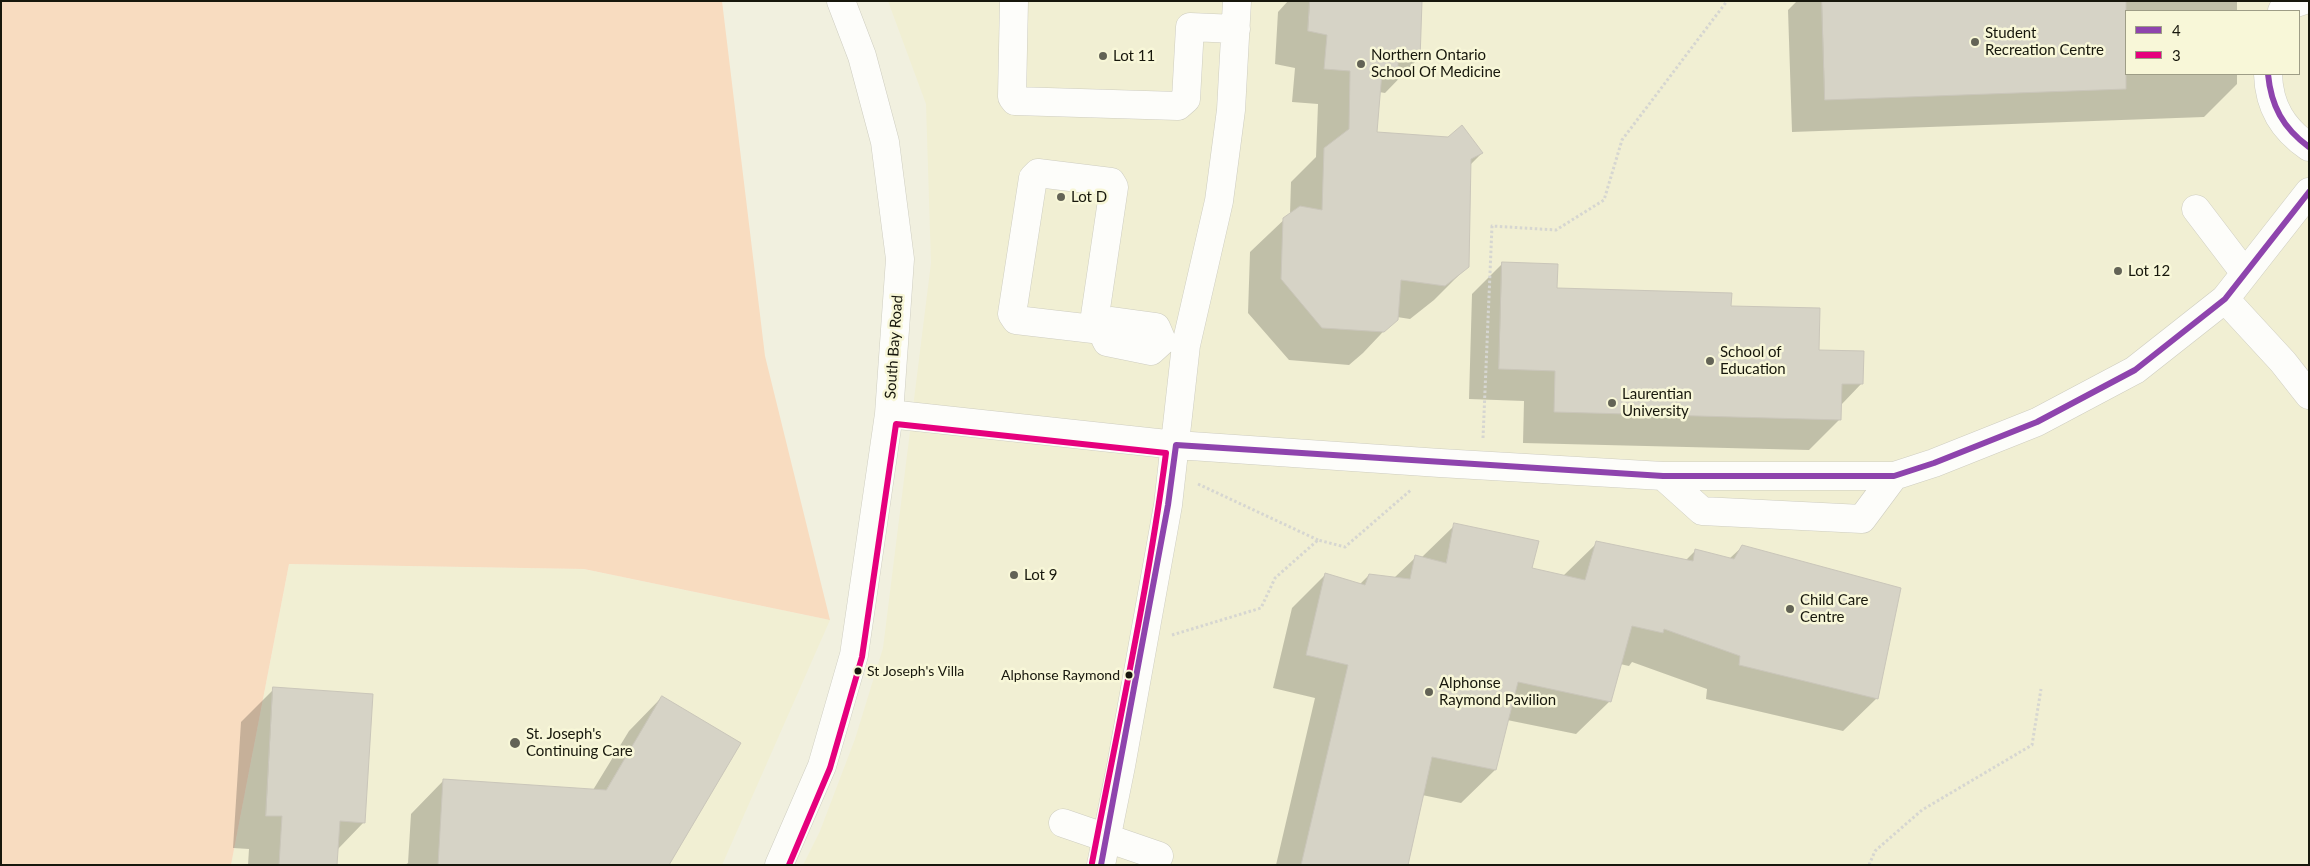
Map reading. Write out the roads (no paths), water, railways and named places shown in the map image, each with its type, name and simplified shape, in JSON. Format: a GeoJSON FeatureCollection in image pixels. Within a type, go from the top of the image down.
{"type":"FeatureCollection","features":[{"type":"Feature","properties":{"kind":"street","name":"South Bay Road"},"geometry":{"type":"LineString","coordinates":[[779,865],[822,766],[854,655],[889,414],[900,259],[885,142],[862,56],[841,1]]}},
{"type":"Feature","properties":{"kind":"street"},"geometry":{"type":"LineString","coordinates":[[1014,1],[1012,97],[1016,101],[1178,106],[1186,99],[1190,27],[1236,29]]}},
{"type":"Feature","properties":{"kind":"street"},"geometry":{"type":"LineString","coordinates":[[1100,865],[1121,766],[1172,479],[1176,445],[1174,343],[1219,201],[1231,110],[1237,1]]}},
{"type":"Feature","properties":{"kind":"street"},"geometry":{"type":"LineString","coordinates":[[2282,10],[2284,7],[2302,1]]}},
{"type":"Feature","properties":{"kind":"street"},"geometry":{"type":"LineString","coordinates":[[2268,75],[2268,82],[2277,115],[2291,134],[2309,146]]}},
{"type":"Feature","properties":{"kind":"street"},"geometry":{"type":"LineString","coordinates":[[1097,330],[1114,187],[1111,182],[1038,173],[1033,178],[1012,314],[1016,320],[1097,330],[1112,321],[1156,327],[1174,343]]}},
{"type":"Feature","properties":{"kind":"street"},"geometry":{"type":"LineString","coordinates":[[889,414],[1176,445],[1440,463],[1663,476],[1894,476],[1934,464],[2037,422],[2135,370],[2225,299],[2244,272],[2309,192]]}},
{"type":"Feature","properties":{"kind":"street"},"geometry":{"type":"LineString","coordinates":[[2196,209],[2244,272]]}},
{"type":"Feature","properties":{"kind":"street"},"geometry":{"type":"LineString","coordinates":[[2225,299],[2283,362],[2309,395]]}},
{"type":"Feature","properties":{"kind":"street"},"geometry":{"type":"LineString","coordinates":[[1663,476],[1702,511],[1862,519],[1894,476]]}},
{"type":"Feature","properties":{"kind":"street"},"geometry":{"type":"LineString","coordinates":[[1063,823],[1159,856]]}},
{"type":"Feature","properties":{"kind":"place","name":"Student Recreation Centre"},"geometry":{"type":"Point","coordinates":[1975,42]}},
{"type":"Feature","properties":{"kind":"place","name":"Lot 11"},"geometry":{"type":"Point","coordinates":[1103,56]}},
{"type":"Feature","properties":{"kind":"place","name":"Northern Ontario School Of Medicine"},"geometry":{"type":"Point","coordinates":[1361,64]}},
{"type":"Feature","properties":{"kind":"place","name":"Lot D"},"geometry":{"type":"Point","coordinates":[1061,197]}},
{"type":"Feature","properties":{"kind":"place","name":"Lot 12"},"geometry":{"type":"Point","coordinates":[2118,271]}},
{"type":"Feature","properties":{"kind":"place","name":"School of Education"},"geometry":{"type":"Point","coordinates":[1710,361]}},
{"type":"Feature","properties":{"kind":"place","name":"Laurentian University"},"geometry":{"type":"Point","coordinates":[1612,403]}},
{"type":"Feature","properties":{"kind":"place","name":"Lot 9"},"geometry":{"type":"Point","coordinates":[1014,575]}},
{"type":"Feature","properties":{"kind":"place","name":"Child Care Centre"},"geometry":{"type":"Point","coordinates":[1790,609]}},
{"type":"Feature","properties":{"kind":"place","name":"St Joseph's Villa"},"geometry":{"type":"Point","coordinates":[858,671]}},
{"type":"Feature","properties":{"kind":"place","name":"Alphonse Raymond"},"geometry":{"type":"Point","coordinates":[1129,675]}},
{"type":"Feature","properties":{"kind":"place","name":"Alphonse Raymond Pavilion"},"geometry":{"type":"Point","coordinates":[1429,692]}},
{"type":"Feature","properties":{"kind":"place","name":"St. Joseph's Continuing Care"},"geometry":{"type":"Point","coordinates":[515,743]}}]}
